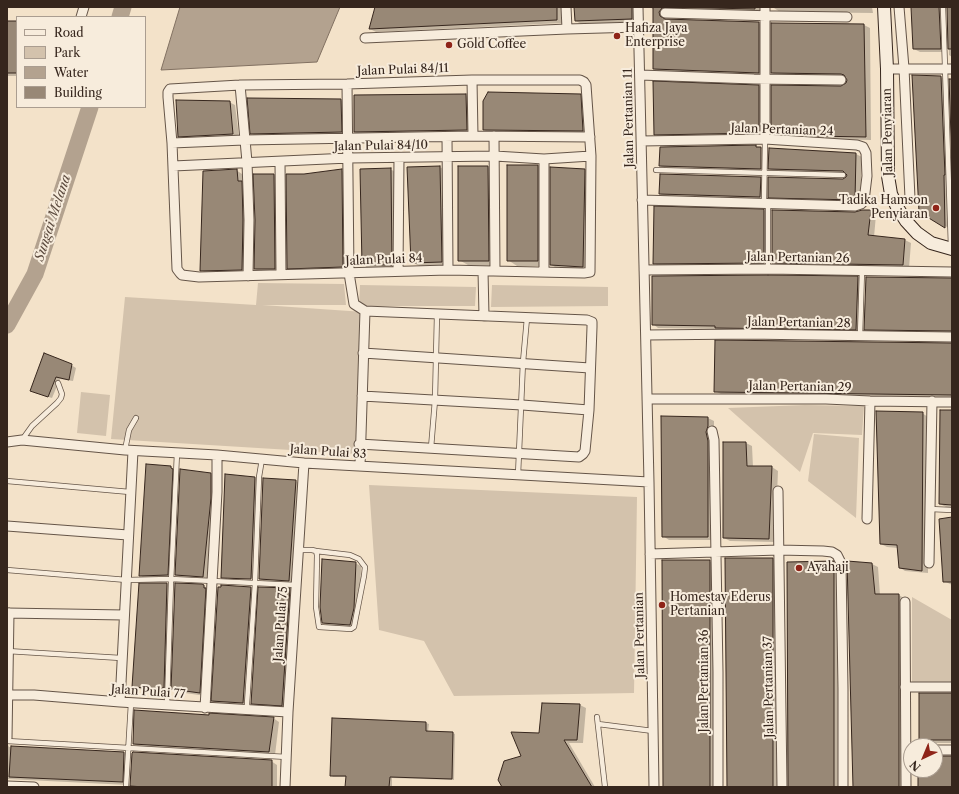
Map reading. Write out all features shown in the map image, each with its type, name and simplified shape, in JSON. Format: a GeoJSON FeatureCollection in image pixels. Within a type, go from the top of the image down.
{"type":"FeatureCollection","features":[{"type":"Feature","properties":{"kind":"street"},"geometry":{"type":"LineString","coordinates":[[566,7],[567,29]]}},
{"type":"Feature","properties":{"kind":"street","name":"Jalan Pertanian 11"},"geometry":{"type":"LineString","coordinates":[[638,7],[649,482]]}},
{"type":"Feature","properties":{"kind":"street","name":"Jalan Penyiaran"},"geometry":{"type":"LineString","coordinates":[[884,7],[887,69],[888,176],[891,194],[906,221],[917,233],[931,243],[951,249]]}},
{"type":"Feature","properties":{"kind":"street"},"geometry":{"type":"LineString","coordinates":[[899,7],[904,68],[910,198]]}},
{"type":"Feature","properties":{"kind":"street"},"geometry":{"type":"LineString","coordinates":[[665,13],[765,11],[847,17]]}},
{"type":"Feature","properties":{"kind":"street"},"geometry":{"type":"LineString","coordinates":[[765,11],[766,139]]}},
{"type":"Feature","properties":{"kind":"street"},"geometry":{"type":"LineString","coordinates":[[365,38],[638,27]]}},
{"type":"Feature","properties":{"kind":"street"},"geometry":{"type":"LineString","coordinates":[[887,69],[948,69]]}},
{"type":"Feature","properties":{"kind":"street"},"geometry":{"type":"LineString","coordinates":[[640,75],[841,80]]}},
{"type":"Feature","properties":{"kind":"street"},"geometry":{"type":"LineString","coordinates":[[472,80],[473,136]]}},
{"type":"Feature","properties":{"kind":"street","name":"Jalan Pulai 84/11"},"geometry":{"type":"LineString","coordinates":[[172,143],[168,92],[170,88],[472,80],[580,80],[586,85],[591,156],[590,272]]}},
{"type":"Feature","properties":{"kind":"street"},"geometry":{"type":"LineString","coordinates":[[347,84],[350,273],[354,304],[365,312],[587,320],[592,322],[589,410],[583,454],[579,456],[359,444]]}},
{"type":"Feature","properties":{"kind":"street"},"geometry":{"type":"LineString","coordinates":[[240,85],[247,162],[249,220],[248,276]]}},
{"type":"Feature","properties":{"kind":"street"},"geometry":{"type":"LineString","coordinates":[[173,166],[172,143],[244,140],[473,136],[590,137]]}},
{"type":"Feature","properties":{"kind":"street"},"geometry":{"type":"LineString","coordinates":[[494,136],[495,271]]}},
{"type":"Feature","properties":{"kind":"street"},"geometry":{"type":"LineString","coordinates":[[447,137],[448,270]]}},
{"type":"Feature","properties":{"kind":"street","name":"Jalan Pertanian 24"},"geometry":{"type":"LineString","coordinates":[[641,141],[766,139],[857,145],[863,147],[866,153],[867,176],[864,201],[862,204],[855,206],[766,203]]}},
{"type":"Feature","properties":{"kind":"street","name":"Jalan Pulai 84/10"},"geometry":{"type":"LineString","coordinates":[[173,166],[348,158],[495,156],[544,159],[591,156]]}},
{"type":"Feature","properties":{"kind":"street"},"geometry":{"type":"LineString","coordinates":[[398,271],[399,158]]}},
{"type":"Feature","properties":{"kind":"street"},"geometry":{"type":"LineString","coordinates":[[544,159],[544,272]]}},
{"type":"Feature","properties":{"kind":"street"},"geometry":{"type":"LineString","coordinates":[[280,162],[281,274]]}},
{"type":"Feature","properties":{"kind":"street","name":"Jalan Pulai 84"},"geometry":{"type":"LineString","coordinates":[[173,166],[177,269],[182,275],[199,277],[448,270],[590,272]]}},
{"type":"Feature","properties":{"kind":"street"},"geometry":{"type":"LineString","coordinates":[[642,200],[766,203]]}},
{"type":"Feature","properties":{"kind":"street","name":"Jalan Pertanian 26"},"geometry":{"type":"LineString","coordinates":[[644,270],[768,269],[952,272]]}},
{"type":"Feature","properties":{"kind":"street"},"geometry":{"type":"LineString","coordinates":[[483,271],[484,316]]}},
{"type":"Feature","properties":{"kind":"street"},"geometry":{"type":"LineString","coordinates":[[360,466],[359,444],[365,312]]}},
{"type":"Feature","properties":{"kind":"street","name":"Jalan Pertanian 28"},"geometry":{"type":"LineString","coordinates":[[646,335],[747,334],[952,337]]}},
{"type":"Feature","properties":{"kind":"street"},"geometry":{"type":"LineString","coordinates":[[363,353],[523,362],[590,368]]}},
{"type":"Feature","properties":{"kind":"street"},"geometry":{"type":"LineString","coordinates":[[362,396],[589,410]]}},
{"type":"Feature","properties":{"kind":"street","name":"Jalan Pertanian 29"},"geometry":{"type":"LineString","coordinates":[[647,399],[826,399],[952,402]]}},
{"type":"Feature","properties":{"kind":"street"},"geometry":{"type":"LineString","coordinates":[[867,519],[870,401]]}},
{"type":"Feature","properties":{"kind":"street"},"geometry":{"type":"LineString","coordinates":[[929,563],[932,401]]}},
{"type":"Feature","properties":{"kind":"street","name":"Jalan Pertanian 36"},"geometry":{"type":"LineString","coordinates":[[712,431],[714,440],[718,672],[718,787]]}},
{"type":"Feature","properties":{"kind":"street","name":"Jalan Pulai 83"},"geometry":{"type":"LineString","coordinates":[[7,442],[22,440],[129,450],[218,455],[304,463],[649,482]]}},
{"type":"Feature","properties":{"kind":"street"},"geometry":{"type":"LineString","coordinates":[[120,702],[127,580],[130,492],[129,450]]}},
{"type":"Feature","properties":{"kind":"street"},"geometry":{"type":"LineString","coordinates":[[205,708],[218,455]]}},
{"type":"Feature","properties":{"kind":"street","name":"Jalan Pulai 75"},"geometry":{"type":"LineString","coordinates":[[285,787],[288,712],[304,463]]}},
{"type":"Feature","properties":{"kind":"street","name":"Jalan Pertanian"},"geometry":{"type":"LineString","coordinates":[[649,482],[654,787]]}},
{"type":"Feature","properties":{"kind":"street","name":"Jalan Pertanian 37"},"geometry":{"type":"LineString","coordinates":[[778,491],[782,787]]}},
{"type":"Feature","properties":{"kind":"street"},"geometry":{"type":"LineString","coordinates":[[7,526],[128,534]]}},
{"type":"Feature","properties":{"kind":"street"},"geometry":{"type":"LineString","coordinates":[[650,554],[779,550],[832,552],[837,555],[841,563],[843,787]]}},
{"type":"Feature","properties":{"kind":"street"},"geometry":{"type":"LineString","coordinates":[[905,602],[905,687],[908,738]]}},
{"type":"Feature","properties":{"kind":"street"},"geometry":{"type":"LineString","coordinates":[[7,739],[8,613],[124,615]]}},
{"type":"Feature","properties":{"kind":"street"},"geometry":{"type":"LineString","coordinates":[[905,687],[952,687]]}},
{"type":"Feature","properties":{"kind":"street","name":"Jalan Pulai 77"},"geometry":{"type":"LineString","coordinates":[[8,695],[34,695],[205,708],[288,712]]}},
{"type":"Feature","properties":{"kind":"street"},"geometry":{"type":"LineString","coordinates":[[7,786],[34,787]]}},
{"type":"Feature","properties":{"kind":"lane"},"geometry":{"type":"LineString","coordinates":[[942,7],[948,69],[951,249]]}},
{"type":"Feature","properties":{"kind":"lane"},"geometry":{"type":"LineString","coordinates":[[766,139],[764,172],[768,269]]}},
{"type":"Feature","properties":{"kind":"lane"},"geometry":{"type":"LineString","coordinates":[[656,170],[843,175]]}},
{"type":"Feature","properties":{"kind":"lane"},"geometry":{"type":"LineString","coordinates":[[860,336],[862,270]]}},
{"type":"Feature","properties":{"kind":"lane"},"geometry":{"type":"LineString","coordinates":[[431,448],[436,400],[437,314]]}},
{"type":"Feature","properties":{"kind":"lane"},"geometry":{"type":"LineString","coordinates":[[518,475],[523,362],[527,318]]}},
{"type":"Feature","properties":{"kind":"lane"},"geometry":{"type":"LineString","coordinates":[[22,440],[32,426],[61,398],[62,394],[58,383]]}},
{"type":"Feature","properties":{"kind":"lane"},"geometry":{"type":"LineString","coordinates":[[129,450],[129,430],[136,418]]}},
{"type":"Feature","properties":{"kind":"lane"},"geometry":{"type":"LineString","coordinates":[[166,704],[177,453]]}},
{"type":"Feature","properties":{"kind":"lane"},"geometry":{"type":"LineString","coordinates":[[248,710],[259,477],[262,459]]}},
{"type":"Feature","properties":{"kind":"lane"},"geometry":{"type":"LineString","coordinates":[[7,482],[130,492]]}},
{"type":"Feature","properties":{"kind":"lane"},"geometry":{"type":"LineString","coordinates":[[930,509],[952,510]]}},
{"type":"Feature","properties":{"kind":"lane"},"geometry":{"type":"LineString","coordinates":[[298,550],[304,549],[350,555],[359,560],[364,567],[364,576],[354,627],[319,627],[316,608],[316,551]]}},
{"type":"Feature","properties":{"kind":"lane"},"geometry":{"type":"LineString","coordinates":[[7,570],[127,580],[171,579],[296,585]]}},
{"type":"Feature","properties":{"kind":"lane"},"geometry":{"type":"LineString","coordinates":[[8,651],[122,658]]}},
{"type":"Feature","properties":{"kind":"lane"},"geometry":{"type":"LineString","coordinates":[[126,787],[131,703]]}},
{"type":"Feature","properties":{"kind":"lane"},"geometry":{"type":"LineString","coordinates":[[597,717],[605,787]]}},
{"type":"Feature","properties":{"kind":"lane"},"geometry":{"type":"LineString","coordinates":[[598,724],[653,731]]}},
{"type":"Feature","properties":{"kind":"lane"},"geometry":{"type":"LineString","coordinates":[[7,739],[287,757]]}},
{"type":"Feature","properties":{"kind":"green space"},"geometry":{"type":"Polygon","coordinates":[[[258,283],[344,284],[346,305],[262,305],[364,312],[356,454],[111,439],[125,297],[256,305],[258,283]]]}},
{"type":"Feature","properties":{"kind":"green space"},"geometry":{"type":"Polygon","coordinates":[[[360,285],[476,287],[475,306],[359,306],[360,285]]]}},
{"type":"Feature","properties":{"kind":"green space"},"geometry":{"type":"Polygon","coordinates":[[[492,285],[608,287],[608,306],[491,307],[492,285]]]}},
{"type":"Feature","properties":{"kind":"green space"},"geometry":{"type":"Polygon","coordinates":[[[81,392],[110,395],[106,436],[77,433],[81,392]]]}},
{"type":"Feature","properties":{"kind":"green space"},"geometry":{"type":"Polygon","coordinates":[[[805,405],[864,406],[862,435],[813,433],[800,472],[728,408],[805,405]]]}},
{"type":"Feature","properties":{"kind":"green space"},"geometry":{"type":"Polygon","coordinates":[[[814,434],[859,438],[856,518],[808,481],[814,434]]]}},
{"type":"Feature","properties":{"kind":"green space"},"geometry":{"type":"Polygon","coordinates":[[[369,485],[637,497],[634,693],[454,696],[424,641],[379,630],[369,485]]]}},
{"type":"Feature","properties":{"kind":"green space"},"geometry":{"type":"Polygon","coordinates":[[[912,597],[952,620],[952,683],[912,683],[912,597]]]}},
{"type":"Feature","properties":{"kind":"water"},"geometry":{"type":"Polygon","coordinates":[[[180,7],[340,7],[317,62],[161,70],[180,7]]]}},
{"type":"Feature","properties":{"kind":"building"},"geometry":{"type":"Polygon","coordinates":[[[375,7],[557,7],[557,20],[369,29],[375,7]]]}},
{"type":"Feature","properties":{"kind":"building"},"geometry":{"type":"Polygon","coordinates":[[[574,7],[632,7],[632,19],[575,21],[574,7]]]}},
{"type":"Feature","properties":{"kind":"building"},"geometry":{"type":"Polygon","coordinates":[[[653,7],[665,7],[659,12],[660,16],[665,19],[759,22],[759,73],[653,69],[653,7]]]}},
{"type":"Feature","properties":{"kind":"building"},"geometry":{"type":"Polygon","coordinates":[[[665,7],[755,7],[755,9],[665,7]]]}},
{"type":"Feature","properties":{"kind":"building"},"geometry":{"type":"Polygon","coordinates":[[[911,7],[939,7],[941,49],[913,49],[911,7]]]}},
{"type":"Feature","properties":{"kind":"building"},"geometry":{"type":"Polygon","coordinates":[[[947,7],[952,7],[952,49],[948,49],[947,7]]]}},
{"type":"Feature","properties":{"kind":"building"},"geometry":{"type":"Polygon","coordinates":[[[7,21],[16,21],[16,73],[7,73],[7,21]]]}},
{"type":"Feature","properties":{"kind":"building"},"geometry":{"type":"Polygon","coordinates":[[[771,23],[864,24],[866,137],[813,136],[771,133],[771,85],[841,86],[846,83],[847,80],[844,75],[841,74],[771,73],[771,23]]]}},
{"type":"Feature","properties":{"kind":"building"},"geometry":{"type":"Polygon","coordinates":[[[912,75],[941,76],[945,175],[945,228],[919,212],[912,75]]]}},
{"type":"Feature","properties":{"kind":"building"},"geometry":{"type":"Polygon","coordinates":[[[949,79],[952,79],[952,165],[949,79]]]}},
{"type":"Feature","properties":{"kind":"building"},"geometry":{"type":"Polygon","coordinates":[[[653,81],[759,85],[759,133],[654,135],[653,81]]]}},
{"type":"Feature","properties":{"kind":"building"},"geometry":{"type":"Polygon","coordinates":[[[488,92],[581,94],[583,131],[483,130],[483,101],[488,92]]]}},
{"type":"Feature","properties":{"kind":"building"},"geometry":{"type":"Polygon","coordinates":[[[466,94],[467,130],[354,132],[354,95],[466,94]]]}},
{"type":"Feature","properties":{"kind":"building"},"geometry":{"type":"Polygon","coordinates":[[[247,98],[341,99],[342,132],[250,134],[247,98]]]}},
{"type":"Feature","properties":{"kind":"building"},"geometry":{"type":"Polygon","coordinates":[[[176,100],[230,101],[233,134],[178,137],[176,100]]]}},
{"type":"Feature","properties":{"kind":"building"},"geometry":{"type":"Polygon","coordinates":[[[756,145],[756,147],[761,147],[761,169],[659,166],[660,147],[756,145]]]}},
{"type":"Feature","properties":{"kind":"building"},"geometry":{"type":"Polygon","coordinates":[[[769,148],[856,153],[855,200],[768,198],[768,177],[843,179],[847,175],[843,171],[768,169],[769,148]]]}},
{"type":"Feature","properties":{"kind":"building"},"geometry":{"type":"Polygon","coordinates":[[[507,165],[538,165],[538,261],[507,261],[507,165]]]}},
{"type":"Feature","properties":{"kind":"building"},"geometry":{"type":"Polygon","coordinates":[[[440,166],[442,262],[411,263],[407,167],[440,166]]]}},
{"type":"Feature","properties":{"kind":"building"},"geometry":{"type":"Polygon","coordinates":[[[458,166],[488,166],[489,261],[458,261],[458,166]]]}},
{"type":"Feature","properties":{"kind":"building"},"geometry":{"type":"Polygon","coordinates":[[[550,167],[585,169],[583,267],[550,265],[550,167]]]}},
{"type":"Feature","properties":{"kind":"building"},"geometry":{"type":"Polygon","coordinates":[[[391,168],[392,265],[362,265],[360,169],[391,168]]]}},
{"type":"Feature","properties":{"kind":"building"},"geometry":{"type":"Polygon","coordinates":[[[237,169],[238,181],[242,181],[242,270],[200,271],[203,171],[237,169]]]}},
{"type":"Feature","properties":{"kind":"building"},"geometry":{"type":"Polygon","coordinates":[[[342,169],[343,267],[287,269],[286,174],[304,174],[342,169]]]}},
{"type":"Feature","properties":{"kind":"building"},"geometry":{"type":"Polygon","coordinates":[[[253,174],[274,174],[275,269],[254,269],[255,220],[253,174]]]}},
{"type":"Feature","properties":{"kind":"building"},"geometry":{"type":"Polygon","coordinates":[[[660,174],[761,177],[760,197],[659,194],[660,174]]]}},
{"type":"Feature","properties":{"kind":"building"},"geometry":{"type":"Polygon","coordinates":[[[654,206],[764,209],[764,263],[653,264],[654,206]]]}},
{"type":"Feature","properties":{"kind":"building"},"geometry":{"type":"Polygon","coordinates":[[[772,210],[855,212],[871,210],[868,235],[905,239],[903,265],[772,263],[772,210]]]}},
{"type":"Feature","properties":{"kind":"building"},"geometry":{"type":"Polygon","coordinates":[[[652,276],[858,276],[856,330],[715,328],[715,326],[652,325],[652,276]]]}},
{"type":"Feature","properties":{"kind":"building"},"geometry":{"type":"Polygon","coordinates":[[[866,277],[952,278],[952,331],[864,330],[866,277]]]}},
{"type":"Feature","properties":{"kind":"building"},"geometry":{"type":"Polygon","coordinates":[[[715,340],[952,343],[952,395],[714,392],[715,340]]]}},
{"type":"Feature","properties":{"kind":"building"},"geometry":{"type":"Polygon","coordinates":[[[44,353],[72,364],[69,380],[56,377],[48,397],[30,391],[44,353]]]}},
{"type":"Feature","properties":{"kind":"building"},"geometry":{"type":"Polygon","coordinates":[[[940,410],[952,410],[952,505],[939,504],[940,410]]]}},
{"type":"Feature","properties":{"kind":"building"},"geometry":{"type":"Polygon","coordinates":[[[876,411],[923,412],[922,571],[899,568],[897,545],[880,544],[876,411]]]}},
{"type":"Feature","properties":{"kind":"building"},"geometry":{"type":"Polygon","coordinates":[[[661,416],[708,417],[706,432],[708,441],[708,537],[662,537],[661,416]]]}},
{"type":"Feature","properties":{"kind":"building"},"geometry":{"type":"Polygon","coordinates":[[[723,442],[746,442],[747,466],[772,466],[769,539],[723,538],[723,442]]]}},
{"type":"Feature","properties":{"kind":"building"},"geometry":{"type":"Polygon","coordinates":[[[146,464],[171,466],[173,469],[168,575],[139,576],[146,464]]]}},
{"type":"Feature","properties":{"kind":"building"},"geometry":{"type":"Polygon","coordinates":[[[180,469],[211,473],[211,498],[203,577],[175,575],[180,469]]]}},
{"type":"Feature","properties":{"kind":"building"},"geometry":{"type":"Polygon","coordinates":[[[225,474],[255,477],[251,579],[221,578],[225,474]]]}},
{"type":"Feature","properties":{"kind":"building"},"geometry":{"type":"Polygon","coordinates":[[[263,478],[296,480],[289,581],[259,579],[263,478]]]}},
{"type":"Feature","properties":{"kind":"building"},"geometry":{"type":"Polygon","coordinates":[[[952,517],[952,582],[943,582],[939,519],[952,517]]]}},
{"type":"Feature","properties":{"kind":"building"},"geometry":{"type":"Polygon","coordinates":[[[725,558],[773,558],[773,787],[727,787],[725,558]]]}},
{"type":"Feature","properties":{"kind":"building"},"geometry":{"type":"Polygon","coordinates":[[[322,559],[356,562],[354,608],[350,625],[322,623],[320,607],[322,559]]]}},
{"type":"Feature","properties":{"kind":"building"},"geometry":{"type":"Polygon","coordinates":[[[662,560],[710,560],[710,787],[663,787],[662,560]]]}},
{"type":"Feature","properties":{"kind":"building"},"geometry":{"type":"Polygon","coordinates":[[[834,561],[834,787],[788,787],[787,562],[834,561]]]}},
{"type":"Feature","properties":{"kind":"building"},"geometry":{"type":"Polygon","coordinates":[[[847,561],[872,563],[875,594],[899,594],[899,787],[853,787],[847,561]]]}},
{"type":"Feature","properties":{"kind":"building"},"geometry":{"type":"Polygon","coordinates":[[[139,583],[167,583],[164,688],[162,689],[132,687],[139,583]]]}},
{"type":"Feature","properties":{"kind":"building"},"geometry":{"type":"Polygon","coordinates":[[[175,583],[202,584],[204,585],[204,588],[206,588],[200,693],[171,689],[175,583]]]}},
{"type":"Feature","properties":{"kind":"building"},"geometry":{"type":"Polygon","coordinates":[[[221,585],[251,587],[243,703],[211,701],[218,587],[221,587],[221,585]]]}},
{"type":"Feature","properties":{"kind":"building"},"geometry":{"type":"Polygon","coordinates":[[[258,587],[290,588],[282,706],[251,704],[258,587]]]}},
{"type":"Feature","properties":{"kind":"building"},"geometry":{"type":"Polygon","coordinates":[[[919,693],[952,693],[952,740],[943,740],[943,738],[919,738],[919,693]]]}},
{"type":"Feature","properties":{"kind":"building"},"geometry":{"type":"Polygon","coordinates":[[[542,703],[580,704],[577,740],[564,740],[592,787],[502,787],[498,780],[504,761],[521,756],[511,732],[539,733],[542,703]]]}},
{"type":"Feature","properties":{"kind":"building"},"geometry":{"type":"Polygon","coordinates":[[[134,710],[209,715],[209,713],[274,717],[269,752],[133,744],[134,710]]]}},
{"type":"Feature","properties":{"kind":"building"},"geometry":{"type":"Polygon","coordinates":[[[332,718],[426,722],[426,731],[453,732],[452,779],[390,777],[389,787],[345,787],[346,776],[330,776],[332,718]]]}},
{"type":"Feature","properties":{"kind":"building"},"geometry":{"type":"Polygon","coordinates":[[[11,746],[124,752],[123,782],[9,777],[11,746]]]}},
{"type":"Feature","properties":{"kind":"building"},"geometry":{"type":"Polygon","coordinates":[[[133,752],[272,760],[272,787],[130,786],[133,752]]]}},
{"type":"Feature","properties":{"kind":"building"},"geometry":{"type":"Polygon","coordinates":[[[943,756],[952,756],[952,787],[918,787],[918,778],[943,778],[943,756]]]}},
{"type":"Feature","properties":{"kind":"waterway","name":"Sungai Melana"},"geometry":{"type":"LineString","coordinates":[[120,16],[123,7]]}},
{"type":"Feature","properties":{"kind":"waterway","name":"Sungai Melana"},"geometry":{"type":"LineString","coordinates":[[7,325],[35,274],[90,108]]}},
{"type":"Feature","properties":{"kind":"place","name":"Hafiza Jaya Enterprise"},"geometry":{"type":"Point","coordinates":[617,36]}},
{"type":"Feature","properties":{"kind":"place","name":"Gold Coffee"},"geometry":{"type":"Point","coordinates":[449,45]}},
{"type":"Feature","properties":{"kind":"place","name":"Tadika Hamson Penyiaran"},"geometry":{"type":"Point","coordinates":[936,208]}},
{"type":"Feature","properties":{"kind":"place","name":"Ayahaji"},"geometry":{"type":"Point","coordinates":[799,568]}},
{"type":"Feature","properties":{"kind":"place","name":"Homestay Ederus Pertanian"},"geometry":{"type":"Point","coordinates":[662,605]}}]}
